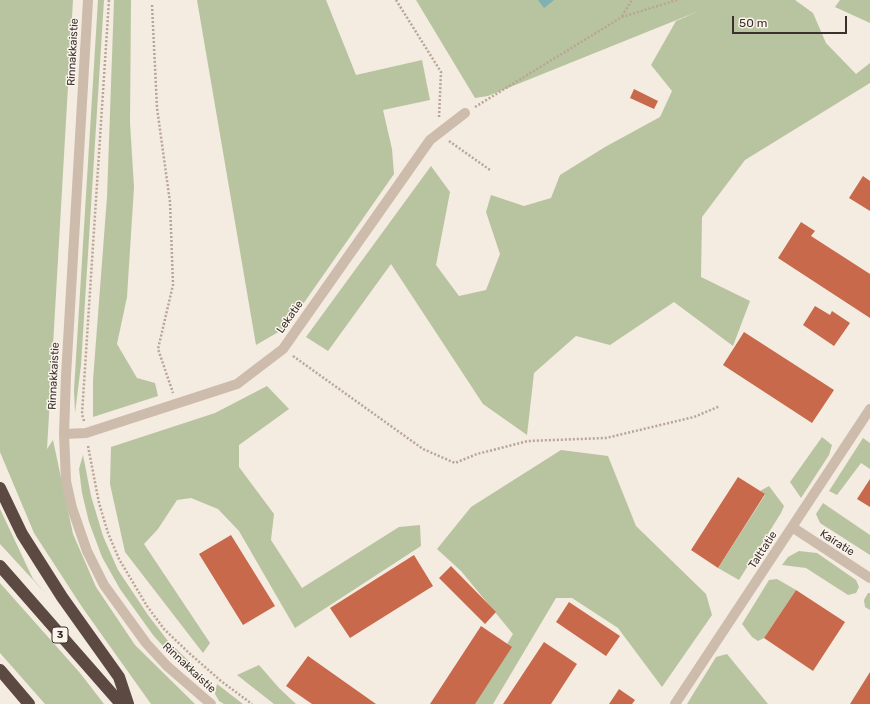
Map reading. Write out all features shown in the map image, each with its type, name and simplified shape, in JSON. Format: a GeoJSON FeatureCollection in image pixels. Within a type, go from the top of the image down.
{"type":"FeatureCollection","features":[{"type":"Feature","properties":{"kind":"highway"},"geometry":{"type":"LineString","coordinates":[[0,488],[22,534],[62,597],[119,677],[128,704]]}},
{"type":"Feature","properties":{"kind":"highway","name":"3"},"geometry":{"type":"LineString","coordinates":[[0,566],[121,704]]}},
{"type":"Feature","properties":{"kind":"highway"},"geometry":{"type":"LineString","coordinates":[[0,670],[29,704]]}},
{"type":"Feature","properties":{"kind":"street","name":"Rinnakkaistie"},"geometry":{"type":"LineString","coordinates":[[88,0],[66,369],[64,434],[66,481],[72,508],[87,551],[104,585],[146,643],[167,666],[211,704]]}},
{"type":"Feature","properties":{"kind":"street","name":"Lekatie"},"geometry":{"type":"LineString","coordinates":[[64,434],[86,433],[177,405],[237,384],[283,349],[430,140],[465,113]]}},
{"type":"Feature","properties":{"kind":"street","name":"Talttatie"},"geometry":{"type":"LineString","coordinates":[[675,704],[870,409]]}},
{"type":"Feature","properties":{"kind":"street","name":"Kairatie"},"geometry":{"type":"LineString","coordinates":[[792,527],[870,578]]}},
{"type":"Feature","properties":{"kind":"path"},"geometry":{"type":"LineString","coordinates":[[109,0],[82,414],[99,503],[119,559],[132,582],[164,629],[221,681],[252,704]]}},
{"type":"Feature","properties":{"kind":"path"},"geometry":{"type":"LineString","coordinates":[[396,0],[441,72],[438,133],[490,170]]}},
{"type":"Feature","properties":{"kind":"path"},"geometry":{"type":"LineString","coordinates":[[622,17],[632,0]]}},
{"type":"Feature","properties":{"kind":"path"},"geometry":{"type":"LineString","coordinates":[[465,113],[622,17],[677,0]]}},
{"type":"Feature","properties":{"kind":"path"},"geometry":{"type":"LineString","coordinates":[[152,5],[157,108],[170,202],[173,285],[158,349],[177,405]]}},
{"type":"Feature","properties":{"kind":"path"},"geometry":{"type":"LineString","coordinates":[[283,349],[423,449],[455,463],[477,454],[528,441],[606,438],[694,417],[720,406]]}},
{"type":"Feature","properties":{"kind":"green space"},"geometry":{"type":"Polygon","coordinates":[[[0,0],[73,0],[47,449],[53,440],[73,534],[96,587],[135,645],[195,704],[151,704],[82,607],[34,533],[0,452],[0,0]]]}},
{"type":"Feature","properties":{"kind":"green space"},"geometry":{"type":"Polygon","coordinates":[[[98,0],[104,0],[81,365],[75,413],[74,390],[98,0]]]}},
{"type":"Feature","properties":{"kind":"green space"},"geometry":{"type":"Polygon","coordinates":[[[114,0],[131,0],[130,123],[134,187],[127,297],[117,344],[137,378],[155,383],[158,396],[93,417],[93,380],[107,197],[114,0]]]}},
{"type":"Feature","properties":{"kind":"green space"},"geometry":{"type":"Polygon","coordinates":[[[197,0],[326,0],[356,75],[422,60],[430,100],[383,110],[392,149],[394,174],[287,327],[256,345],[197,0]]]}},
{"type":"Feature","properties":{"kind":"green space"},"geometry":{"type":"Polygon","coordinates":[[[416,0],[795,0],[813,13],[826,43],[856,74],[870,63],[870,83],[745,160],[702,217],[701,277],[750,301],[733,346],[674,302],[610,345],[576,336],[534,373],[527,435],[483,404],[391,264],[328,351],[306,337],[431,166],[450,192],[436,265],[459,296],[486,290],[500,254],[486,212],[491,195],[524,206],[551,198],[560,175],[605,147],[660,117],[672,91],[651,65],[676,21],[699,11],[488,96],[475,98],[416,0]]]}},
{"type":"Feature","properties":{"kind":"green space"},"geometry":{"type":"Polygon","coordinates":[[[840,0],[870,0],[870,23],[835,7],[840,0]]]}},
{"type":"Feature","properties":{"kind":"green space"},"geometry":{"type":"Polygon","coordinates":[[[267,386],[289,409],[239,445],[239,467],[274,514],[271,540],[302,588],[399,527],[420,525],[421,546],[295,628],[239,531],[218,509],[191,498],[177,500],[158,529],[144,544],[210,643],[203,653],[125,552],[110,484],[111,447],[215,413],[267,386]]]}},
{"type":"Feature","properties":{"kind":"green space"},"geometry":{"type":"Polygon","coordinates":[[[822,437],[832,445],[829,455],[801,498],[790,482],[822,437]]]}},
{"type":"Feature","properties":{"kind":"green space"},"geometry":{"type":"Polygon","coordinates":[[[863,438],[870,443],[870,469],[861,463],[837,495],[829,491],[863,438]]]}},
{"type":"Feature","properties":{"kind":"green space"},"geometry":{"type":"Polygon","coordinates":[[[561,450],[608,456],[636,526],[706,594],[712,615],[662,687],[618,628],[572,598],[556,598],[493,704],[471,704],[513,634],[461,571],[437,549],[471,507],[561,450]]]}},
{"type":"Feature","properties":{"kind":"green space"},"geometry":{"type":"Polygon","coordinates":[[[83,455],[91,496],[103,536],[118,570],[148,615],[168,641],[196,668],[188,670],[172,656],[153,635],[120,589],[102,557],[89,522],[82,493],[79,469],[83,455]]]}},
{"type":"Feature","properties":{"kind":"green space"},"geometry":{"type":"Polygon","coordinates":[[[769,486],[784,506],[739,580],[718,568],[765,495],[760,491],[769,486]]]}},
{"type":"Feature","properties":{"kind":"green space"},"geometry":{"type":"Polygon","coordinates":[[[823,503],[870,535],[870,555],[820,523],[816,514],[823,503]]]}},
{"type":"Feature","properties":{"kind":"green space"},"geometry":{"type":"Polygon","coordinates":[[[0,509],[33,579],[47,595],[0,544],[0,509]]]}},
{"type":"Feature","properties":{"kind":"green space"},"geometry":{"type":"Polygon","coordinates":[[[799,551],[817,553],[856,580],[859,587],[856,593],[848,595],[806,568],[782,565],[788,557],[799,551]]]}},
{"type":"Feature","properties":{"kind":"green space"},"geometry":{"type":"Polygon","coordinates":[[[777,579],[796,590],[764,638],[758,641],[752,637],[742,624],[769,580],[777,579]]]}},
{"type":"Feature","properties":{"kind":"green space"},"geometry":{"type":"Polygon","coordinates":[[[0,583],[80,673],[104,704],[45,704],[0,653],[0,583]]]}},
{"type":"Feature","properties":{"kind":"green space"},"geometry":{"type":"Polygon","coordinates":[[[868,593],[870,593],[870,610],[865,607],[864,600],[868,593]]]}},
{"type":"Feature","properties":{"kind":"green space"},"geometry":{"type":"Polygon","coordinates":[[[727,654],[768,704],[687,704],[716,657],[727,654]]]}},
{"type":"Feature","properties":{"kind":"green space"},"geometry":{"type":"Polygon","coordinates":[[[259,665],[279,688],[296,704],[274,704],[237,675],[259,665]]]}},
{"type":"Feature","properties":{"kind":"green space"},"geometry":{"type":"Polygon","coordinates":[[[217,684],[243,704],[224,704],[219,701],[215,694],[217,684]]]}},
{"type":"Feature","properties":{"kind":"water"},"geometry":{"type":"Polygon","coordinates":[[[538,0],[554,0],[544,8],[538,0]]]}},
{"type":"Feature","properties":{"kind":"building"},"geometry":{"type":"Polygon","coordinates":[[[634,89],[658,101],[654,109],[630,98],[634,89]]]}},
{"type":"Feature","properties":{"kind":"building"},"geometry":{"type":"Polygon","coordinates":[[[863,176],[870,181],[870,211],[849,198],[863,176]]]}},
{"type":"Feature","properties":{"kind":"building"},"geometry":{"type":"Polygon","coordinates":[[[801,222],[815,231],[811,236],[870,274],[870,318],[778,258],[801,222]]]}},
{"type":"Feature","properties":{"kind":"building"},"geometry":{"type":"Polygon","coordinates":[[[815,306],[830,315],[832,311],[850,323],[834,346],[803,325],[815,306]]]}},
{"type":"Feature","properties":{"kind":"building"},"geometry":{"type":"Polygon","coordinates":[[[744,332],[834,390],[812,423],[723,365],[744,332]]]}},
{"type":"Feature","properties":{"kind":"building"},"geometry":{"type":"Polygon","coordinates":[[[738,477],[765,494],[718,568],[691,550],[738,477]]]}},
{"type":"Feature","properties":{"kind":"building"},"geometry":{"type":"Polygon","coordinates":[[[870,479],[870,507],[857,499],[870,479]]]}},
{"type":"Feature","properties":{"kind":"building"},"geometry":{"type":"Polygon","coordinates":[[[231,535],[275,606],[243,625],[199,554],[231,535]]]}},
{"type":"Feature","properties":{"kind":"building"},"geometry":{"type":"Polygon","coordinates":[[[414,555],[433,586],[350,638],[330,608],[414,555]]]}},
{"type":"Feature","properties":{"kind":"building"},"geometry":{"type":"Polygon","coordinates":[[[451,566],[496,612],[485,624],[439,578],[451,566]]]}},
{"type":"Feature","properties":{"kind":"building"},"geometry":{"type":"Polygon","coordinates":[[[796,590],[845,622],[813,671],[764,638],[796,590]]]}},
{"type":"Feature","properties":{"kind":"building"},"geometry":{"type":"Polygon","coordinates":[[[569,602],[620,636],[606,656],[556,622],[569,602]]]}},
{"type":"Feature","properties":{"kind":"building"},"geometry":{"type":"Polygon","coordinates":[[[481,626],[512,647],[475,704],[430,704],[481,626]]]}},
{"type":"Feature","properties":{"kind":"building"},"geometry":{"type":"Polygon","coordinates":[[[544,642],[577,664],[551,704],[503,704],[544,642]]]}},
{"type":"Feature","properties":{"kind":"building"},"geometry":{"type":"Polygon","coordinates":[[[308,656],[376,704],[312,704],[286,686],[308,656]]]}},
{"type":"Feature","properties":{"kind":"building"},"geometry":{"type":"Polygon","coordinates":[[[870,672],[870,704],[850,704],[870,672]]]}},
{"type":"Feature","properties":{"kind":"building"},"geometry":{"type":"Polygon","coordinates":[[[619,689],[635,700],[632,704],[609,704],[619,689]]]}}]}
